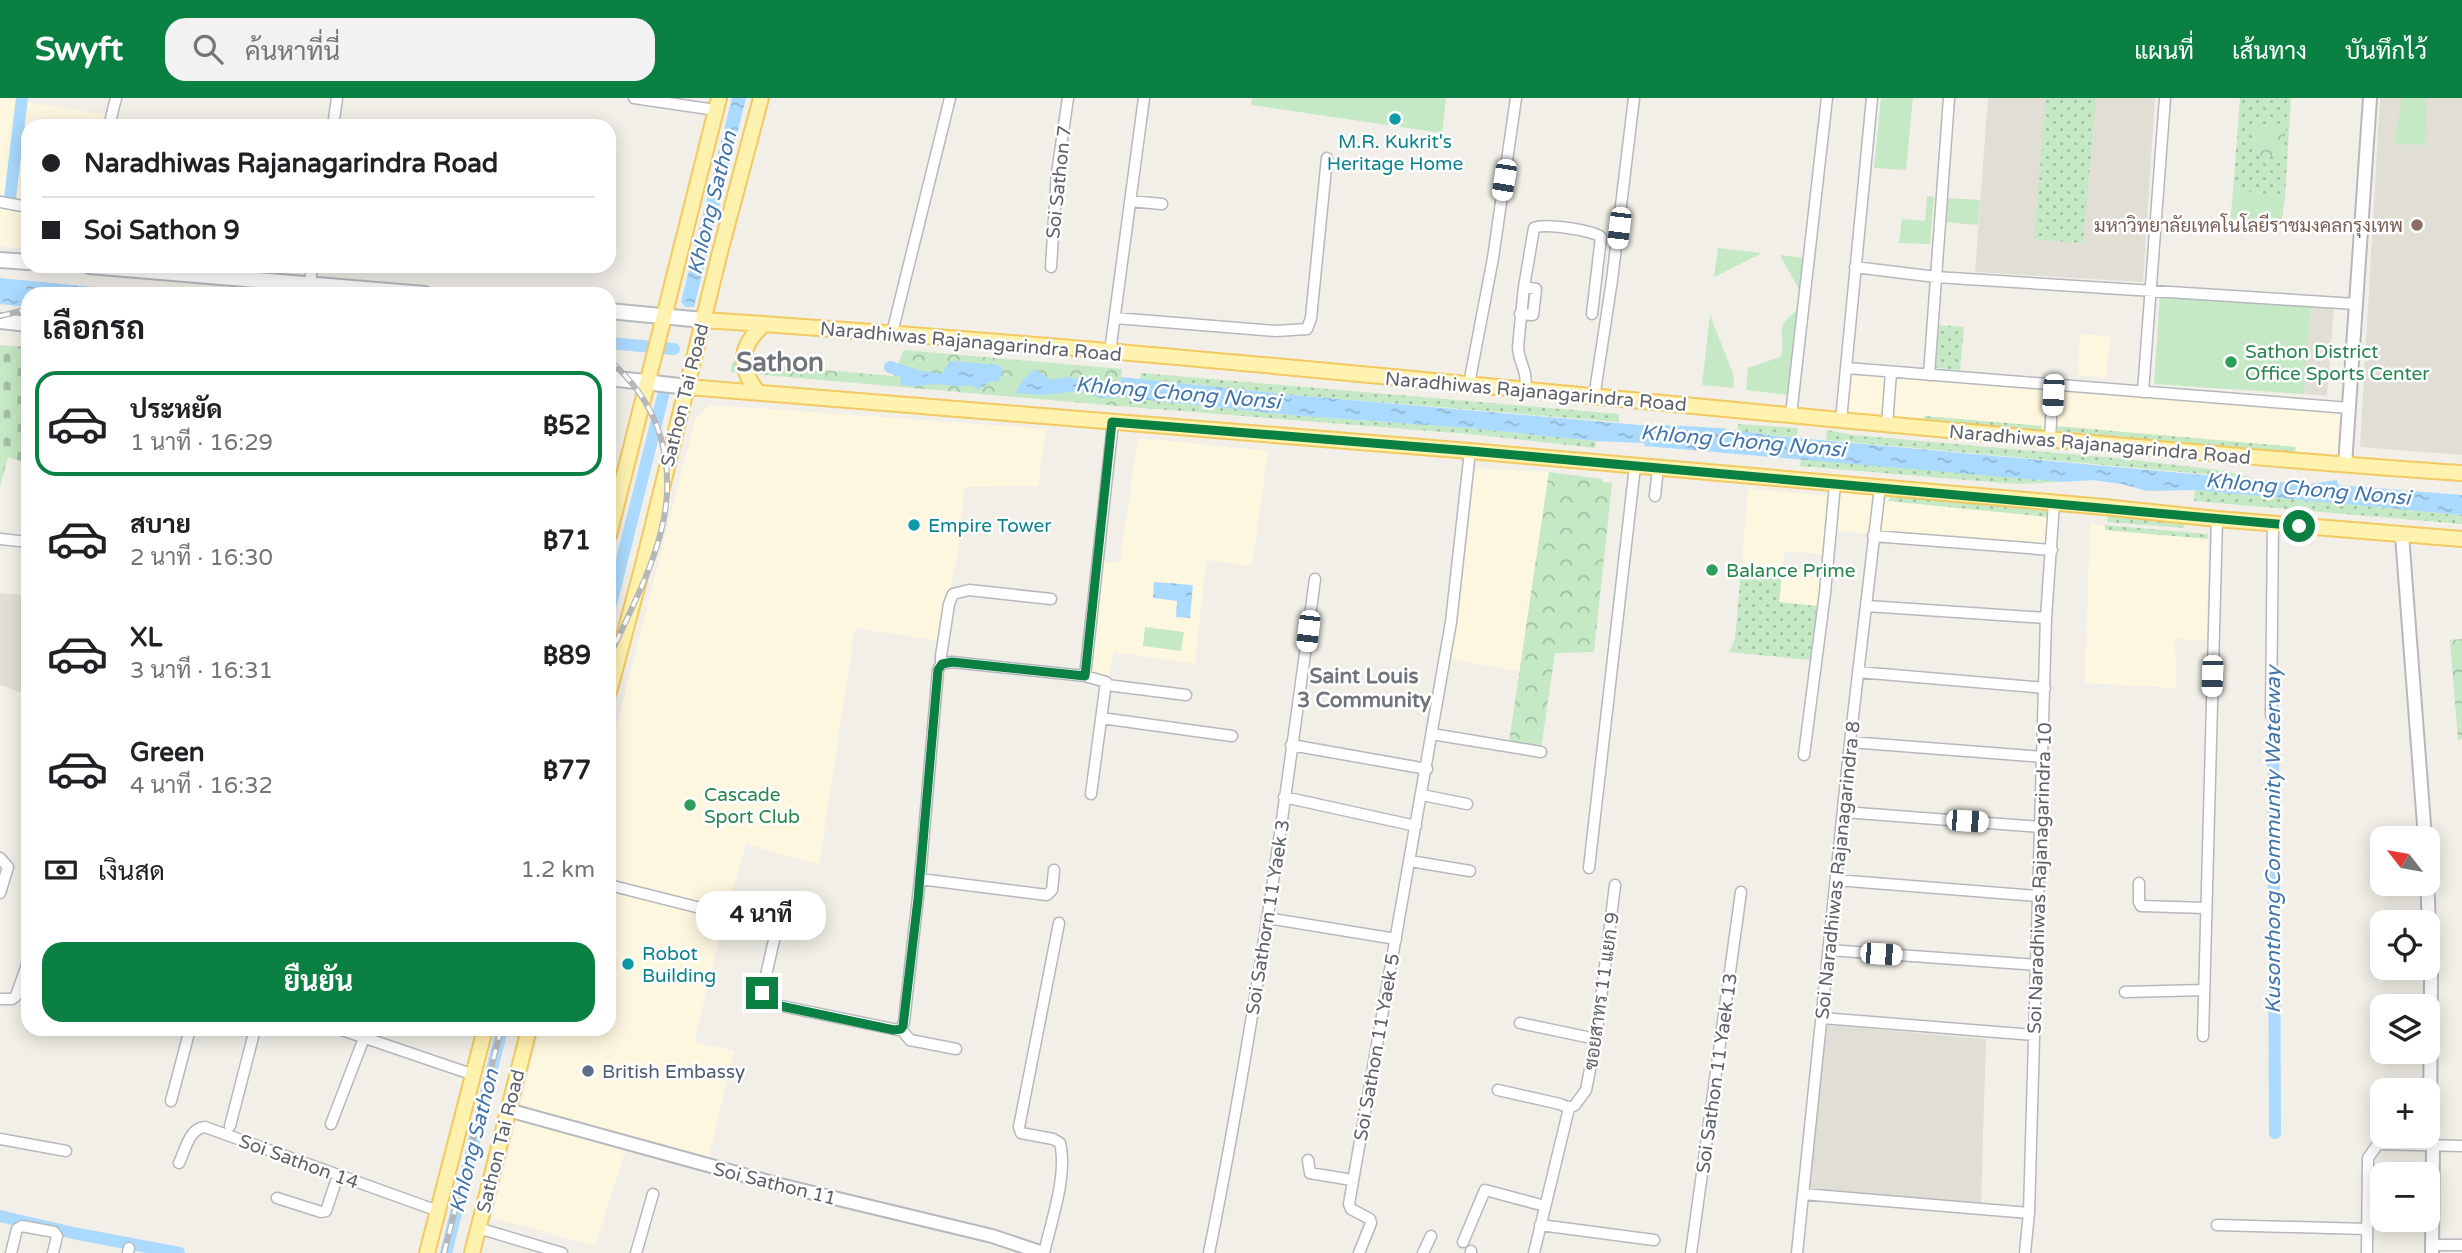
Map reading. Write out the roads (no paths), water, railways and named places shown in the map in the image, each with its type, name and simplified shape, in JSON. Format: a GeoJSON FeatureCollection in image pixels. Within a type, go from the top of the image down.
{"type":"FeatureCollection","features":[{"type":"Feature","properties":{"kind":"main road","name":"Sathon Tai Road"},"geometry":{"type":"LineString","coordinates":[[616,665],[761,98]]}},
{"type":"Feature","properties":{"kind":"main road"},"geometry":{"type":"LineString","coordinates":[[616,508],[718,104]]}},
{"type":"Feature","properties":{"kind":"main road"},"geometry":{"type":"LineString","coordinates":[[0,260],[21,262]]}},
{"type":"Feature","properties":{"kind":"main road"},"geometry":{"type":"LineString","coordinates":[[175,273],[344,287]]}},
{"type":"Feature","properties":{"kind":"main road","name":"Naradhiwas Rajanagarindra Road"},"geometry":{"type":"LineString","coordinates":[[616,312],[1469,384],[1594,398],[2345,466],[2462,473]]}},
{"type":"Feature","properties":{"kind":"main road"},"geometry":{"type":"LineString","coordinates":[[0,321],[21,323]]}},
{"type":"Feature","properties":{"kind":"main road"},"geometry":{"type":"LineString","coordinates":[[757,391],[747,378],[743,359],[751,336],[764,324]]}},
{"type":"Feature","properties":{"kind":"main road"},"geometry":{"type":"LineString","coordinates":[[616,379],[2462,539]]}},
{"type":"Feature","properties":{"kind":"main road"},"geometry":{"type":"LineString","coordinates":[[427,1253],[483,1036]]}},
{"type":"Feature","properties":{"kind":"main road","name":"Sathon Tai Road"},"geometry":{"type":"LineString","coordinates":[[472,1253],[527,1036]]}},
{"type":"Feature","properties":{"kind":"street"},"geometry":{"type":"LineString","coordinates":[[111,119],[116,98]]}},
{"type":"Feature","properties":{"kind":"street"},"geometry":{"type":"LineString","coordinates":[[334,119],[337,98]]}},
{"type":"Feature","properties":{"kind":"street"},"geometry":{"type":"LineString","coordinates":[[634,98],[718,104]]}},
{"type":"Feature","properties":{"kind":"street"},"geometry":{"type":"LineString","coordinates":[[892,333],[950,98]]}},
{"type":"Feature","properties":{"kind":"street","name":"Soi Sathon 7"},"geometry":{"type":"LineString","coordinates":[[1051,267],[1056,173],[1068,98]]}},
{"type":"Feature","properties":{"kind":"street"},"geometry":{"type":"LineString","coordinates":[[1110,352],[1144,98]]}},
{"type":"Feature","properties":{"kind":"street"},"geometry":{"type":"LineString","coordinates":[[1469,384],[1493,258],[1516,98]]}},
{"type":"Feature","properties":{"kind":"street"},"geometry":{"type":"LineString","coordinates":[[1594,398],[1612,280],[1634,98]]}},
{"type":"Feature","properties":{"kind":"street"},"geometry":{"type":"LineString","coordinates":[[1791,415],[1827,98]]}},
{"type":"Feature","properties":{"kind":"street"},"geometry":{"type":"LineString","coordinates":[[1841,420],[1872,98]]}},
{"type":"Feature","properties":{"kind":"street"},"geometry":{"type":"LineString","coordinates":[[1928,375],[1949,98]]}},
{"type":"Feature","properties":{"kind":"street"},"geometry":{"type":"LineString","coordinates":[[2143,392],[2165,98]]}},
{"type":"Feature","properties":{"kind":"street"},"geometry":{"type":"LineString","coordinates":[[2345,466],[2370,98]]}},
{"type":"Feature","properties":{"kind":"street"},"geometry":{"type":"LineString","coordinates":[[1115,317],[1276,331],[1307,329],[1311,318],[1327,158]]}},
{"type":"Feature","properties":{"kind":"street"},"geometry":{"type":"LineString","coordinates":[[1130,201],[1162,204]]}},
{"type":"Feature","properties":{"kind":"street"},"geometry":{"type":"LineString","coordinates":[[0,202],[21,206]]}},
{"type":"Feature","properties":{"kind":"street"},"geometry":{"type":"LineString","coordinates":[[1525,390],[1527,375],[1518,355],[1518,346],[1520,314],[1534,228],[1544,226],[1597,234],[1601,237],[1592,314]]}},
{"type":"Feature","properties":{"kind":"street"},"geometry":{"type":"LineString","coordinates":[[1855,267],[1936,276],[2356,304]]}},
{"type":"Feature","properties":{"kind":"street"},"geometry":{"type":"LineString","coordinates":[[310,284],[311,273]]}},
{"type":"Feature","properties":{"kind":"street"},"geometry":{"type":"LineString","coordinates":[[1847,368],[2349,408]]}},
{"type":"Feature","properties":{"kind":"street"},"geometry":{"type":"LineString","coordinates":[[1887,425],[1891,372]]}},
{"type":"Feature","properties":{"kind":"street"},"geometry":{"type":"LineString","coordinates":[[2050,439],[2053,384]]}},
{"type":"Feature","properties":{"kind":"street"},"geometry":{"type":"LineString","coordinates":[[1085,676],[1112,422]]}},
{"type":"Feature","properties":{"kind":"street","name":"Soi Sathon 11 Yaek 5"},"geometry":{"type":"LineString","coordinates":[[1359,1253],[1371,1223],[1369,1217],[1349,1207],[1352,1180],[1427,769],[1455,598],[1470,451]]}},
{"type":"Feature","properties":{"kind":"street"},"geometry":{"type":"LineString","coordinates":[[1590,868],[1634,466]]}},
{"type":"Feature","properties":{"kind":"street"},"geometry":{"type":"LineString","coordinates":[[1655,496],[1658,468]]}},
{"type":"Feature","properties":{"kind":"street"},"geometry":{"type":"LineString","coordinates":[[1804,755],[1825,593],[1835,484]]}},
{"type":"Feature","properties":{"kind":"street","name":"Soi Naradhiwas Rajanagarindra 8"},"geometry":{"type":"LineString","coordinates":[[1797,1253],[1850,742],[1880,487]]}},
{"type":"Feature","properties":{"kind":"street","name":"Soi Naradhiwas Rajanagarindra 10"},"geometry":{"type":"LineString","coordinates":[[2025,1253],[2029,1213],[2046,618],[2054,503]]}},
{"type":"Feature","properties":{"kind":"street"},"geometry":{"type":"LineString","coordinates":[[2203,1036],[2217,519]]}},
{"type":"Feature","properties":{"kind":"street"},"geometry":{"type":"LineString","coordinates":[[2271,715],[2273,524]]}},
{"type":"Feature","properties":{"kind":"street"},"geometry":{"type":"LineString","coordinates":[[2402,535],[2424,826]]}},
{"type":"Feature","properties":{"kind":"street"},"geometry":{"type":"LineString","coordinates":[[1874,536],[2052,550]]}},
{"type":"Feature","properties":{"kind":"street"},"geometry":{"type":"LineString","coordinates":[[0,539],[21,541]]}},
{"type":"Feature","properties":{"kind":"street","name":"Soi Sathorn 11 Yaek 3"},"geometry":{"type":"LineString","coordinates":[[1209,1253],[1236,1117],[1315,579]]}},
{"type":"Feature","properties":{"kind":"street"},"geometry":{"type":"LineString","coordinates":[[901,1029],[920,879],[938,670],[942,664],[949,604],[953,594],[969,590],[1051,599]]}},
{"type":"Feature","properties":{"kind":"street"},"geometry":{"type":"LineString","coordinates":[[1867,606],[2046,618]]}},
{"type":"Feature","properties":{"kind":"street"},"geometry":{"type":"LineString","coordinates":[[942,664],[952,662],[1104,680],[1107,685],[1091,794]]}},
{"type":"Feature","properties":{"kind":"street"},"geometry":{"type":"LineString","coordinates":[[1858,672],[2045,688]]}},
{"type":"Feature","properties":{"kind":"street"},"geometry":{"type":"LineString","coordinates":[[1107,685],[1186,695]]}},
{"type":"Feature","properties":{"kind":"street"},"geometry":{"type":"LineString","coordinates":[[1101,718],[1232,736]]}},
{"type":"Feature","properties":{"kind":"street"},"geometry":{"type":"LineString","coordinates":[[1432,734],[1541,752]]}},
{"type":"Feature","properties":{"kind":"street"},"geometry":{"type":"LineString","coordinates":[[1850,742],[2043,757]]}},
{"type":"Feature","properties":{"kind":"street"},"geometry":{"type":"LineString","coordinates":[[1292,746],[1427,769]]}},
{"type":"Feature","properties":{"kind":"street"},"geometry":{"type":"LineString","coordinates":[[1422,795],[1467,804]]}},
{"type":"Feature","properties":{"kind":"street"},"geometry":{"type":"LineString","coordinates":[[1284,797],[1416,826]]}},
{"type":"Feature","properties":{"kind":"street"},"geometry":{"type":"LineString","coordinates":[[1843,812],[2040,827]]}},
{"type":"Feature","properties":{"kind":"street"},"geometry":{"type":"LineString","coordinates":[[0,858],[8,867],[0,893]]}},
{"type":"Feature","properties":{"kind":"street"},"geometry":{"type":"LineString","coordinates":[[1410,861],[1470,871]]}},
{"type":"Feature","properties":{"kind":"street"},"geometry":{"type":"LineString","coordinates":[[920,879],[1047,895],[1052,890],[1054,870]]}},
{"type":"Feature","properties":{"kind":"street"},"geometry":{"type":"LineString","coordinates":[[1836,880],[2038,896]]}},
{"type":"Feature","properties":{"kind":"street"},"geometry":{"type":"LineString","coordinates":[[2139,883],[2141,906],[2206,908]]}},
{"type":"Feature","properties":{"kind":"street","name":"ซอยสาทร 11 แยก 9"},"geometry":{"type":"LineString","coordinates":[[1534,1253],[1569,1108],[1575,1105],[1586,1090],[1596,1039],[1615,885]]}},
{"type":"Feature","properties":{"kind":"street"},"geometry":{"type":"LineString","coordinates":[[616,887],[768,925],[773,930],[774,940],[762,993],[767,1003],[894,1030],[901,1029]]}},
{"type":"Feature","properties":{"kind":"street","name":"Soi Sathon 11 Yaek 13"},"geometry":{"type":"LineString","coordinates":[[1691,1253],[1741,892]]}},
{"type":"Feature","properties":{"kind":"street"},"geometry":{"type":"LineString","coordinates":[[2428,896],[2431,975],[2430,1078]]}},
{"type":"Feature","properties":{"kind":"street"},"geometry":{"type":"LineString","coordinates":[[1267,918],[1396,939]]}},
{"type":"Feature","properties":{"kind":"street"},"geometry":{"type":"LineString","coordinates":[[1044,1253],[1060,1180],[1062,1151],[1060,1143],[1053,1139],[1021,1133],[1019,1127],[1059,923]]}},
{"type":"Feature","properties":{"kind":"street"},"geometry":{"type":"LineString","coordinates":[[1829,950],[2037,965]]}},
{"type":"Feature","properties":{"kind":"street"},"geometry":{"type":"LineString","coordinates":[[0,999],[12,999],[16,996],[21,982]]}},
{"type":"Feature","properties":{"kind":"street"},"geometry":{"type":"LineString","coordinates":[[2125,992],[2204,990]]}},
{"type":"Feature","properties":{"kind":"street"},"geometry":{"type":"LineString","coordinates":[[1822,1018],[2034,1035]]}},
{"type":"Feature","properties":{"kind":"street"},"geometry":{"type":"LineString","coordinates":[[1520,1023],[1596,1039]]}},
{"type":"Feature","properties":{"kind":"street"},"geometry":{"type":"LineString","coordinates":[[901,1029],[910,1040],[956,1049]]}},
{"type":"Feature","properties":{"kind":"street"},"geometry":{"type":"LineString","coordinates":[[171,1101],[188,1036]]}},
{"type":"Feature","properties":{"kind":"street"},"geometry":{"type":"LineString","coordinates":[[230,1126],[253,1036]]}},
{"type":"Feature","properties":{"kind":"street"},"geometry":{"type":"LineString","coordinates":[[358,1036],[474,1075]]}},
{"type":"Feature","properties":{"kind":"street"},"geometry":{"type":"LineString","coordinates":[[331,1124],[364,1038]]}},
{"type":"Feature","properties":{"kind":"street"},"geometry":{"type":"LineString","coordinates":[[1498,1090],[1569,1108]]}},
{"type":"Feature","properties":{"kind":"street","name":"Soi Sathon 11"},"geometry":{"type":"LineString","coordinates":[[508,1110],[780,1185],[992,1236],[1044,1253]]}},
{"type":"Feature","properties":{"kind":"street","name":"Soi Sathon 14"},"geometry":{"type":"LineString","coordinates":[[179,1163],[193,1132],[205,1127],[438,1211]]}},
{"type":"Feature","properties":{"kind":"street"},"geometry":{"type":"LineString","coordinates":[[0,1139],[66,1151]]}},
{"type":"Feature","properties":{"kind":"street"},"geometry":{"type":"LineString","coordinates":[[2440,1146],[2462,1146]]}},
{"type":"Feature","properties":{"kind":"street"},"geometry":{"type":"LineString","coordinates":[[2367,1253],[2368,1158],[2374,1148]]}},
{"type":"Feature","properties":{"kind":"street"},"geometry":{"type":"LineString","coordinates":[[2433,1148],[2432,1249],[2462,1245]]}},
{"type":"Feature","properties":{"kind":"street"},"geometry":{"type":"LineString","coordinates":[[1308,1160],[1310,1172],[1352,1180]]}},
{"type":"Feature","properties":{"kind":"street"},"geometry":{"type":"LineString","coordinates":[[277,1198],[321,1212],[326,1211],[338,1175]]}},
{"type":"Feature","properties":{"kind":"street"},"geometry":{"type":"LineString","coordinates":[[1463,1242],[1485,1190],[1545,1206]]}},
{"type":"Feature","properties":{"kind":"street"},"geometry":{"type":"LineString","coordinates":[[636,1253],[653,1194]]}},
{"type":"Feature","properties":{"kind":"street"},"geometry":{"type":"LineString","coordinates":[[1803,1194],[2029,1213]]}},
{"type":"Feature","properties":{"kind":"street"},"geometry":{"type":"LineString","coordinates":[[1540,1225],[1654,1240]]}},
{"type":"Feature","properties":{"kind":"street"},"geometry":{"type":"LineString","coordinates":[[2217,1225],[2367,1229]]}},
{"type":"Feature","properties":{"kind":"street"},"geometry":{"type":"LineString","coordinates":[[11,1253],[17,1229],[22,1226],[54,1233],[57,1236],[53,1253]]}},
{"type":"Feature","properties":{"kind":"street"},"geometry":{"type":"LineString","coordinates":[[478,1228],[562,1253]]}},
{"type":"Feature","properties":{"kind":"street"},"geometry":{"type":"LineString","coordinates":[[1423,1253],[1431,1236]]}},
{"type":"Feature","properties":{"kind":"water"},"geometry":{"type":"Polygon","coordinates":[[[732,98],[746,98],[694,307],[685,307],[681,302],[732,98]]]}},
{"type":"Feature","properties":{"kind":"water"},"geometry":{"type":"Polygon","coordinates":[[[0,278],[94,287],[21,287],[21,306],[0,304],[0,278]]]}},
{"type":"Feature","properties":{"kind":"water"},"geometry":{"type":"Polygon","coordinates":[[[951,361],[1000,365],[1003,370],[998,382],[992,381],[978,389],[969,385],[900,384],[903,368],[941,374],[951,361]]]}},
{"type":"Feature","properties":{"kind":"water"},"geometry":{"type":"Polygon","coordinates":[[[1035,369],[1051,380],[1068,377],[1120,385],[1121,377],[1293,395],[1663,427],[1720,428],[1776,436],[2280,482],[2309,484],[2337,480],[2338,485],[2462,495],[2462,515],[2195,490],[2147,491],[2092,480],[2063,482],[1645,446],[1644,443],[1302,416],[1119,397],[1101,398],[1079,391],[1041,395],[1015,393],[1035,369]]]}},
{"type":"Feature","properties":{"kind":"water"},"geometry":{"type":"Polygon","coordinates":[[[1154,582],[1193,585],[1190,618],[1176,617],[1177,601],[1153,598],[1154,582]]]}},
{"type":"Feature","properties":{"kind":"waterway"},"geometry":{"type":"LineString","coordinates":[[10,198],[22,98]]}},
{"type":"Feature","properties":{"kind":"waterway","name":"Khlong Chong Nonsi"},"geometry":{"type":"LineString","coordinates":[[616,344],[674,349]]}},
{"type":"Feature","properties":{"kind":"waterway","name":"Khlong Chong Nonsi"},"geometry":{"type":"LineString","coordinates":[[890,367],[917,376]]}},
{"type":"Feature","properties":{"kind":"waterway","name":"Khlong Sathon"},"geometry":{"type":"LineString","coordinates":[[616,584],[664,392]]}},
{"type":"Feature","properties":{"kind":"waterway","name":"Kusonthong Community Waterway"},"geometry":{"type":"LineString","coordinates":[[2273,705],[2275,1133]]}},
{"type":"Feature","properties":{"kind":"waterway","name":"Khlong Sathon"},"geometry":{"type":"LineString","coordinates":[[446,1253],[500,1036]]}},
{"type":"Feature","properties":{"kind":"waterway"},"geometry":{"type":"LineString","coordinates":[[0,1216],[179,1253]]}},
{"type":"Feature","properties":{"kind":"railway"},"geometry":{"type":"LineString","coordinates":[[0,316],[21,311]]}},
{"type":"Feature","properties":{"kind":"railway"},"geometry":{"type":"LineString","coordinates":[[616,367],[638,391],[654,419],[666,460],[667,489],[657,547],[616,643]]}},
{"type":"Feature","properties":{"kind":"railway"},"geometry":{"type":"LineString","coordinates":[[444,1253],[499,1036]]}},
{"type":"Feature","properties":{"kind":"place","name":"M.R. Kukrit's Heritage Home"},"geometry":{"type":"Point","coordinates":[1395,119]}},
{"type":"Feature","properties":{"kind":"place","name":"มหาวิทยาลัยเทคโนโลยีราชมงคลกรุงเทพ"},"geometry":{"type":"Point","coordinates":[2417,225]}},
{"type":"Feature","properties":{"kind":"place","name":"Sathon District Office Sports Center"},"geometry":{"type":"Point","coordinates":[2231,362]}},
{"type":"Feature","properties":{"kind":"place","name":"Empire Tower"},"geometry":{"type":"Point","coordinates":[914,525]}},
{"type":"Feature","properties":{"kind":"place","name":"Balance Prime"},"geometry":{"type":"Point","coordinates":[1712,570]}},
{"type":"Feature","properties":{"kind":"place","name":"Cascade Sport Club"},"geometry":{"type":"Point","coordinates":[690,805]}},
{"type":"Feature","properties":{"kind":"place","name":"Robot Building"},"geometry":{"type":"Point","coordinates":[628,964]}},
{"type":"Feature","properties":{"kind":"place","name":"British Embassy"},"geometry":{"type":"Point","coordinates":[588,1071]}},
{"type":"Feature","properties":{"kind":"district","name":"Sathon"},"geometry":{"type":"Point","coordinates":[780,362]}},
{"type":"Feature","properties":{"kind":"district","name":"Saint Louis 3 Community"},"geometry":{"type":"Point","coordinates":[1364,688]}}]}
